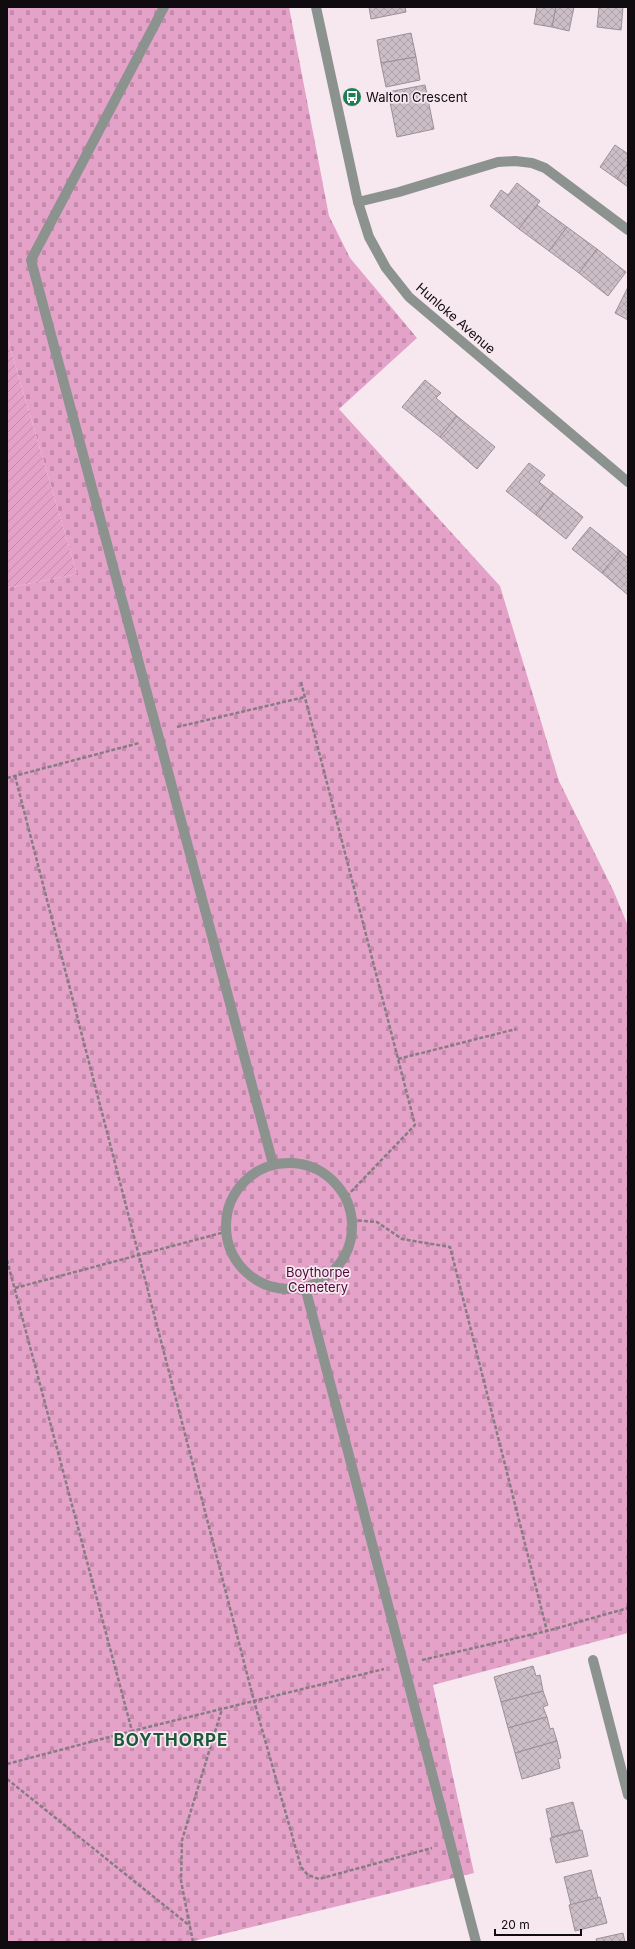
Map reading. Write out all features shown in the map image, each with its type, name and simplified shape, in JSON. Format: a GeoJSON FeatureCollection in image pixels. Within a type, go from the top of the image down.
{"type":"FeatureCollection","features":[{"type":"Feature","properties":{"kind":"street"},"geometry":{"type":"LineString","coordinates":[[164,7],[31,260],[273,1164]]}},
{"type":"Feature","properties":{"kind":"street","name":"Hunloke Avenue"},"geometry":{"type":"LineString","coordinates":[[316,7],[358,202],[369,237],[386,268],[409,297],[628,482]]}},
{"type":"Feature","properties":{"kind":"street"},"geometry":{"type":"LineString","coordinates":[[358,202],[399,192],[498,162],[515,160],[532,163],[545,168],[628,230]]}},
{"type":"Feature","properties":{"kind":"street"},"geometry":{"type":"LineString","coordinates":[[293,1162],[314,1168],[332,1180],[346,1197],[352,1220],[350,1242],[341,1262],[325,1278],[305,1287],[284,1289],[262,1284],[244,1271],[232,1253],[225,1232],[228,1208],[238,1188],[253,1173],[273,1164],[293,1162]]}},
{"type":"Feature","properties":{"kind":"street"},"geometry":{"type":"LineString","coordinates":[[305,1287],[476,1942]]}},
{"type":"Feature","properties":{"kind":"street"},"geometry":{"type":"LineString","coordinates":[[593,1660],[628,1795]]}},
{"type":"Feature","properties":{"kind":"path"},"geometry":{"type":"LineString","coordinates":[[301,682],[415,1125],[346,1197]]}},
{"type":"Feature","properties":{"kind":"path"},"geometry":{"type":"LineString","coordinates":[[7,778],[158,734],[305,697]]}},
{"type":"Feature","properties":{"kind":"path"},"geometry":{"type":"LineString","coordinates":[[15,776],[254,1701],[301,1867],[308,1874],[319,1879],[450,1844]]}},
{"type":"Feature","properties":{"kind":"path"},"geometry":{"type":"LineString","coordinates":[[398,1059],[516,1029]]}},
{"type":"Feature","properties":{"kind":"path"},"geometry":{"type":"LineString","coordinates":[[352,1220],[377,1222],[402,1240],[450,1247],[547,1631]]}},
{"type":"Feature","properties":{"kind":"path"},"geometry":{"type":"LineString","coordinates":[[14,1288],[225,1232]]}},
{"type":"Feature","properties":{"kind":"path"},"geometry":{"type":"LineString","coordinates":[[7,1260],[132,1731]]}},
{"type":"Feature","properties":{"kind":"path"},"geometry":{"type":"LineString","coordinates":[[7,1764],[132,1731],[403,1664],[547,1631],[628,1608]]}},
{"type":"Feature","properties":{"kind":"path"},"geometry":{"type":"LineString","coordinates":[[193,1942],[181,1881],[182,1840],[222,1709]]}},
{"type":"Feature","properties":{"kind":"path"},"geometry":{"type":"LineString","coordinates":[[7,1779],[190,1926]]}},
{"type":"Feature","properties":{"kind":"green space","name":"Boythorpe Cemetery"},"geometry":{"type":"Polygon","coordinates":[[[7,7],[289,7],[329,216],[350,258],[417,338],[339,409],[500,586],[559,781],[614,892],[628,926],[628,1633],[433,1685],[474,1873],[190,1942],[8,1942],[7,1938],[7,588],[77,574],[7,337],[7,7]]]}},
{"type":"Feature","properties":{"kind":"green space"},"geometry":{"type":"Polygon","coordinates":[[[7,337],[77,574],[7,588],[7,337]]]}},
{"type":"Feature","properties":{"kind":"building"},"geometry":{"type":"Polygon","coordinates":[[[369,7],[405,7],[406,12],[371,19],[369,7]]]}},
{"type":"Feature","properties":{"kind":"building"},"geometry":{"type":"Polygon","coordinates":[[[537,7],[556,7],[552,27],[534,24],[537,7]]]}},
{"type":"Feature","properties":{"kind":"building"},"geometry":{"type":"Polygon","coordinates":[[[556,7],[574,7],[569,31],[552,27],[556,7]]]}},
{"type":"Feature","properties":{"kind":"building"},"geometry":{"type":"Polygon","coordinates":[[[599,7],[623,7],[621,30],[597,27],[599,7]]]}},
{"type":"Feature","properties":{"kind":"building"},"geometry":{"type":"Polygon","coordinates":[[[411,33],[416,57],[381,63],[377,40],[411,33]]]}},
{"type":"Feature","properties":{"kind":"building"},"geometry":{"type":"Polygon","coordinates":[[[416,57],[420,80],[386,87],[381,63],[416,57]]]}},
{"type":"Feature","properties":{"kind":"building"},"geometry":{"type":"Polygon","coordinates":[[[425,85],[434,129],[397,137],[388,92],[425,85]]]}},
{"type":"Feature","properties":{"kind":"building"},"geometry":{"type":"Polygon","coordinates":[[[615,145],[628,154],[628,163],[617,179],[600,167],[615,145]]]}},
{"type":"Feature","properties":{"kind":"building"},"geometry":{"type":"Polygon","coordinates":[[[628,163],[628,187],[617,179],[628,163]]]}},
{"type":"Feature","properties":{"kind":"building"},"geometry":{"type":"Polygon","coordinates":[[[517,183],[540,201],[519,229],[490,206],[501,190],[508,195],[517,183]]]}},
{"type":"Feature","properties":{"kind":"building"},"geometry":{"type":"Polygon","coordinates":[[[537,205],[567,227],[549,251],[519,229],[537,205]]]}},
{"type":"Feature","properties":{"kind":"building"},"geometry":{"type":"Polygon","coordinates":[[[567,227],[597,249],[579,273],[549,251],[567,227]]]}},
{"type":"Feature","properties":{"kind":"building"},"geometry":{"type":"Polygon","coordinates":[[[597,249],[626,272],[608,296],[579,273],[597,249]]]}},
{"type":"Feature","properties":{"kind":"building"},"geometry":{"type":"Polygon","coordinates":[[[628,287],[628,320],[615,313],[628,287]]]}},
{"type":"Feature","properties":{"kind":"building"},"geometry":{"type":"Polygon","coordinates":[[[425,380],[441,393],[436,398],[457,416],[440,437],[402,407],[425,380]]]}},
{"type":"Feature","properties":{"kind":"building"},"geometry":{"type":"Polygon","coordinates":[[[457,416],[495,447],[477,469],[440,437],[457,416]]]}},
{"type":"Feature","properties":{"kind":"building"},"geometry":{"type":"Polygon","coordinates":[[[529,463],[545,475],[539,482],[553,493],[536,515],[506,491],[529,463]]]}},
{"type":"Feature","properties":{"kind":"building"},"geometry":{"type":"Polygon","coordinates":[[[553,493],[583,517],[566,539],[536,515],[553,493]]]}},
{"type":"Feature","properties":{"kind":"building"},"geometry":{"type":"Polygon","coordinates":[[[590,527],[620,551],[602,573],[572,549],[590,527]]]}},
{"type":"Feature","properties":{"kind":"building"},"geometry":{"type":"Polygon","coordinates":[[[620,551],[628,558],[628,595],[602,573],[620,551]]]}},
{"type":"Feature","properties":{"kind":"building"},"geometry":{"type":"Polygon","coordinates":[[[533,1666],[536,1676],[540,1675],[543,1691],[501,1702],[494,1677],[533,1666]]]}},
{"type":"Feature","properties":{"kind":"building"},"geometry":{"type":"Polygon","coordinates":[[[543,1691],[548,1705],[543,1707],[547,1717],[508,1728],[501,1702],[543,1691]]]}},
{"type":"Feature","properties":{"kind":"building"},"geometry":{"type":"Polygon","coordinates":[[[547,1717],[550,1729],[553,1728],[557,1741],[515,1753],[508,1728],[547,1717]]]}},
{"type":"Feature","properties":{"kind":"building"},"geometry":{"type":"Polygon","coordinates":[[[557,1741],[561,1758],[558,1759],[560,1768],[522,1779],[515,1753],[557,1741]]]}},
{"type":"Feature","properties":{"kind":"building"},"geometry":{"type":"Polygon","coordinates":[[[573,1802],[580,1830],[552,1837],[546,1809],[573,1802]]]}},
{"type":"Feature","properties":{"kind":"building"},"geometry":{"type":"Polygon","coordinates":[[[582,1830],[588,1856],[556,1863],[550,1838],[582,1830]]]}},
{"type":"Feature","properties":{"kind":"building"},"geometry":{"type":"Polygon","coordinates":[[[591,1870],[598,1898],[571,1905],[564,1877],[591,1870]]]}},
{"type":"Feature","properties":{"kind":"building"},"geometry":{"type":"Polygon","coordinates":[[[600,1897],[607,1923],[575,1931],[569,1905],[600,1897]]]}},
{"type":"Feature","properties":{"kind":"building"},"geometry":{"type":"Polygon","coordinates":[[[623,1933],[625,1942],[597,1942],[596,1939],[623,1933]]]}},
{"type":"Feature","properties":{"kind":"place","name":"Walton Crescent"},"geometry":{"type":"Point","coordinates":[352,97]}},
{"type":"Feature","properties":{"kind":"district","name":"BOYTHORPE"},"geometry":{"type":"Point","coordinates":[171,1740]}}]}
